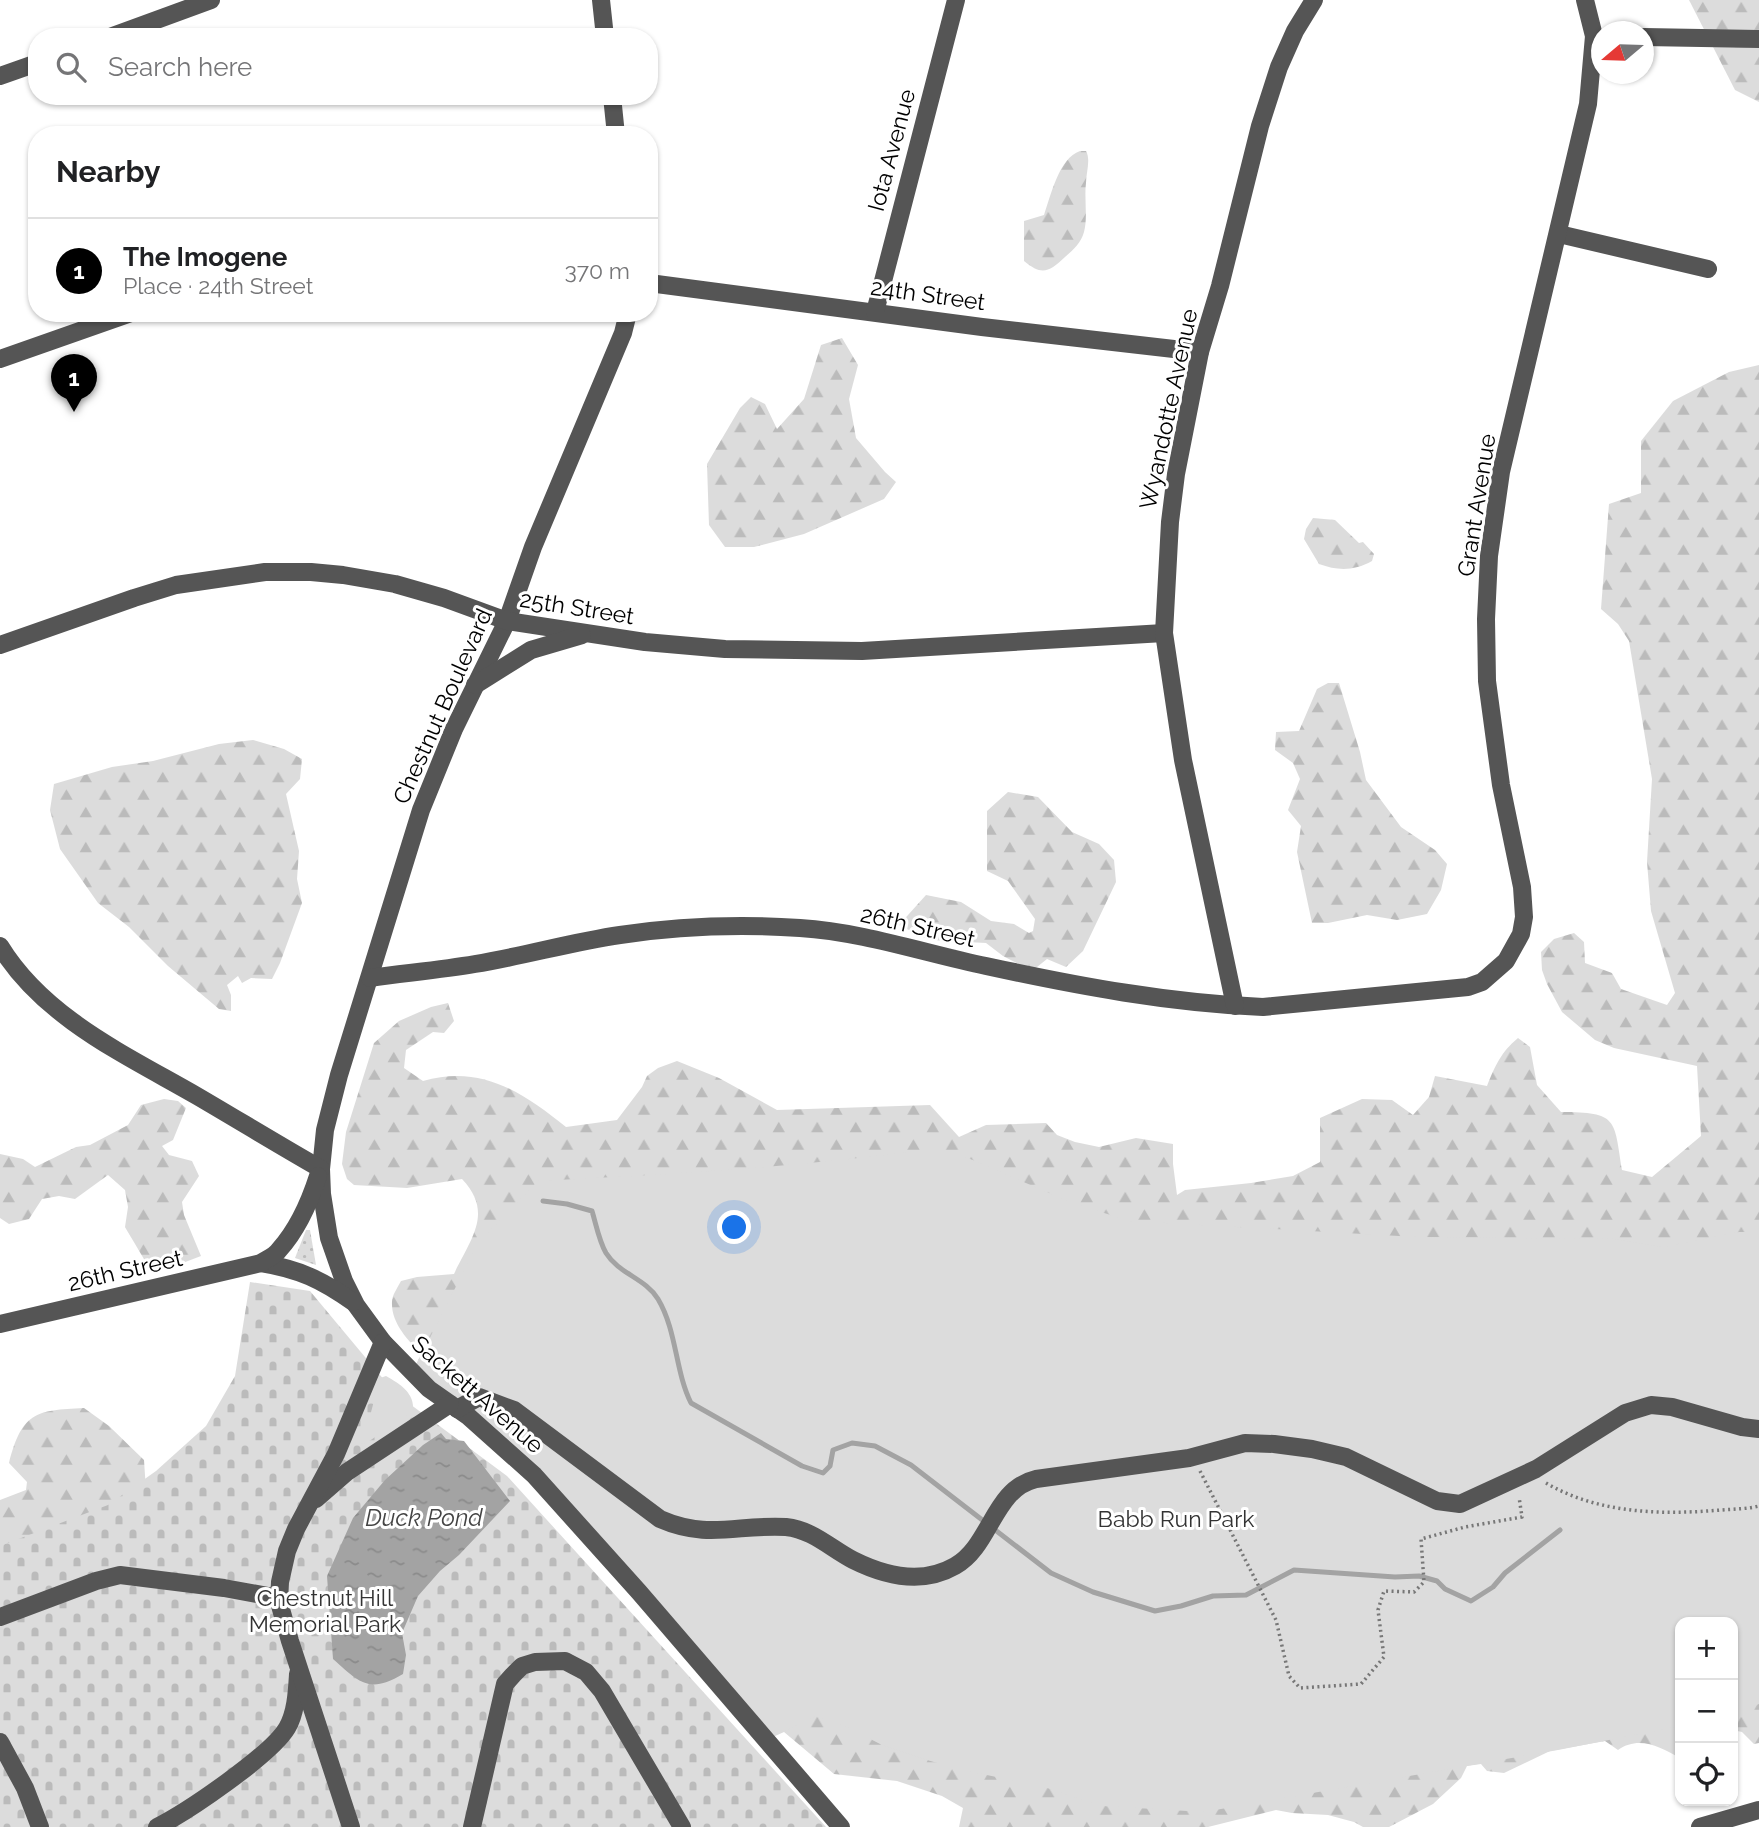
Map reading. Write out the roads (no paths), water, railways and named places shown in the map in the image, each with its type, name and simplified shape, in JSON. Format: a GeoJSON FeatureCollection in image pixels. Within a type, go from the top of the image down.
{"type":"FeatureCollection","features":[{"type":"Feature","properties":{"kind":"street"},"geometry":{"type":"LineString","coordinates":[[135,28],[211,0]]}},
{"type":"Feature","properties":{"kind":"street"},"geometry":{"type":"LineString","coordinates":[[601,0],[604,28]]}},
{"type":"Feature","properties":{"kind":"street","name":"Iota Avenue"},"geometry":{"type":"LineString","coordinates":[[875,312],[956,0]]}},
{"type":"Feature","properties":{"kind":"street","name":"Wyandotte Avenue"},"geometry":{"type":"LineString","coordinates":[[1236,1006],[1183,760],[1164,633],[1170,522],[1176,474],[1200,352],[1276,75],[1295,31],[1314,0]]}},
{"type":"Feature","properties":{"kind":"street","name":"Grant Avenue"},"geometry":{"type":"LineString","coordinates":[[1585,0],[1592,21]]}},
{"type":"Feature","properties":{"kind":"street"},"geometry":{"type":"LineString","coordinates":[[1654,37],[1759,39]]}},
{"type":"Feature","properties":{"kind":"street"},"geometry":{"type":"LineString","coordinates":[[0,76],[28,66]]}},
{"type":"Feature","properties":{"kind":"street","name":"Grant Avenue"},"geometry":{"type":"LineString","coordinates":[[1456,988],[1482,982],[1506,961],[1521,934],[1524,917],[1522,887],[1501,785],[1487,681],[1488,565],[1502,472],[1559,234],[1591,81]]}},
{"type":"Feature","properties":{"kind":"street"},"geometry":{"type":"LineString","coordinates":[[613,105],[615,126]]}},
{"type":"Feature","properties":{"kind":"street"},"geometry":{"type":"LineString","coordinates":[[1559,234],[1708,269]]}},
{"type":"Feature","properties":{"kind":"street","name":"24th Street"},"geometry":{"type":"LineString","coordinates":[[658,284],[1200,352]]}},
{"type":"Feature","properties":{"kind":"street"},"geometry":{"type":"LineString","coordinates":[[0,359],[105,322]]}},
{"type":"Feature","properties":{"kind":"street","name":"Chestnut Boulevard"},"geometry":{"type":"LineString","coordinates":[[321,1169],[325,1130],[339,1075],[421,810],[454,729],[507,621],[533,547],[625,322]]}},
{"type":"Feature","properties":{"kind":"street","name":"25th Street"},"geometry":{"type":"LineString","coordinates":[[0,645],[176,585],[265,572],[311,572],[393,583],[507,621],[645,642],[725,649],[819,652],[1164,633]]}},
{"type":"Feature","properties":{"kind":"street"},"geometry":{"type":"LineString","coordinates":[[475,685],[531,650],[589,634]]}},
{"type":"Feature","properties":{"kind":"street","name":"26th Street"},"geometry":{"type":"LineString","coordinates":[[370,978],[473,965],[618,935],[693,926],[739,925],[851,934],[986,966],[1118,993],[1167,1000],[1263,1007],[1456,988]]}},
{"type":"Feature","properties":{"kind":"street"},"geometry":{"type":"LineString","coordinates":[[0,946],[25,980],[61,1014],[142,1065],[321,1169]]}},
{"type":"Feature","properties":{"kind":"street","name":"26th Street"},"geometry":{"type":"LineString","coordinates":[[0,1324],[261,1263],[278,1252],[288,1239],[312,1195],[321,1169]]}},
{"type":"Feature","properties":{"kind":"street","name":"Sackett Avenue"},"geometry":{"type":"LineString","coordinates":[[321,1169],[329,1238],[344,1281],[356,1305],[383,1342],[429,1389],[454,1406],[525,1466],[590,1536],[841,1827]]}},
{"type":"Feature","properties":{"kind":"street","name":"26th Street"},"geometry":{"type":"LineString","coordinates":[[261,1263],[289,1268],[313,1277],[356,1305]]}},
{"type":"Feature","properties":{"kind":"street"},"geometry":{"type":"LineString","coordinates":[[351,1827],[279,1598],[280,1582],[287,1550],[336,1454],[383,1342]]}},
{"type":"Feature","properties":{"kind":"street"},"geometry":{"type":"LineString","coordinates":[[308,1505],[347,1472],[454,1406],[479,1398],[514,1410],[660,1518],[682,1528],[710,1531],[788,1527],[816,1536],[852,1560],[901,1577],[915,1578],[943,1572],[969,1556],[1009,1494],[1023,1482],[1036,1479],[1131,1468],[1194,1457],[1245,1443],[1312,1448],[1346,1457],[1437,1501],[1460,1504],[1522,1476],[1625,1413],[1651,1405],[1672,1407],[1742,1427],[1759,1429]]}},
{"type":"Feature","properties":{"kind":"street"},"geometry":{"type":"LineString","coordinates":[[0,1617],[96,1581],[120,1576],[224,1588],[279,1598]]}},
{"type":"Feature","properties":{"kind":"street"},"geometry":{"type":"LineString","coordinates":[[472,1827],[505,1684],[522,1666],[549,1660],[565,1661],[586,1672],[602,1691],[682,1827]]}},
{"type":"Feature","properties":{"kind":"street"},"geometry":{"type":"LineString","coordinates":[[157,1827],[273,1746],[289,1726],[297,1694],[299,1667]]}},
{"type":"Feature","properties":{"kind":"street"},"geometry":{"type":"LineString","coordinates":[[0,1742],[26,1788],[40,1827]]}},
{"type":"Feature","properties":{"kind":"street"},"geometry":{"type":"LineString","coordinates":[[1700,1827],[1759,1810]]}},
{"type":"Feature","properties":{"kind":"water","name":"Duck Pond"},"geometry":{"type":"Polygon","coordinates":[[[441,1433],[446,1439],[464,1441],[510,1501],[418,1596],[402,1633],[406,1655],[403,1674],[382,1683],[365,1683],[333,1659],[327,1576],[353,1518],[385,1480],[423,1445],[441,1433]]]}},
{"type":"Feature","properties":{"kind":"waterway"},"geometry":{"type":"LineString","coordinates":[[543,1201],[592,1211],[600,1238],[611,1260],[653,1292],[669,1324],[691,1403],[802,1466],[823,1473],[830,1466],[833,1450],[852,1443],[875,1446],[911,1465],[1051,1573],[1093,1592],[1155,1611],[1213,1596],[1246,1595],[1294,1570],[1395,1577],[1419,1576],[1437,1581],[1445,1589],[1471,1601],[1493,1587],[1505,1573],[1560,1530]]}},
{"type":"Feature","properties":{"kind":"place","name":"The Imogene"},"geometry":{"type":"Point","coordinates":[74,412]}},
{"type":"Feature","properties":{"kind":"park label","name":"Babb Run Park"},"geometry":{"type":"Point","coordinates":[1176,1518]}},
{"type":"Feature","properties":{"kind":"park label","name":"Chestnut Hill Memorial Park"},"geometry":{"type":"Point","coordinates":[325,1610]}}]}
